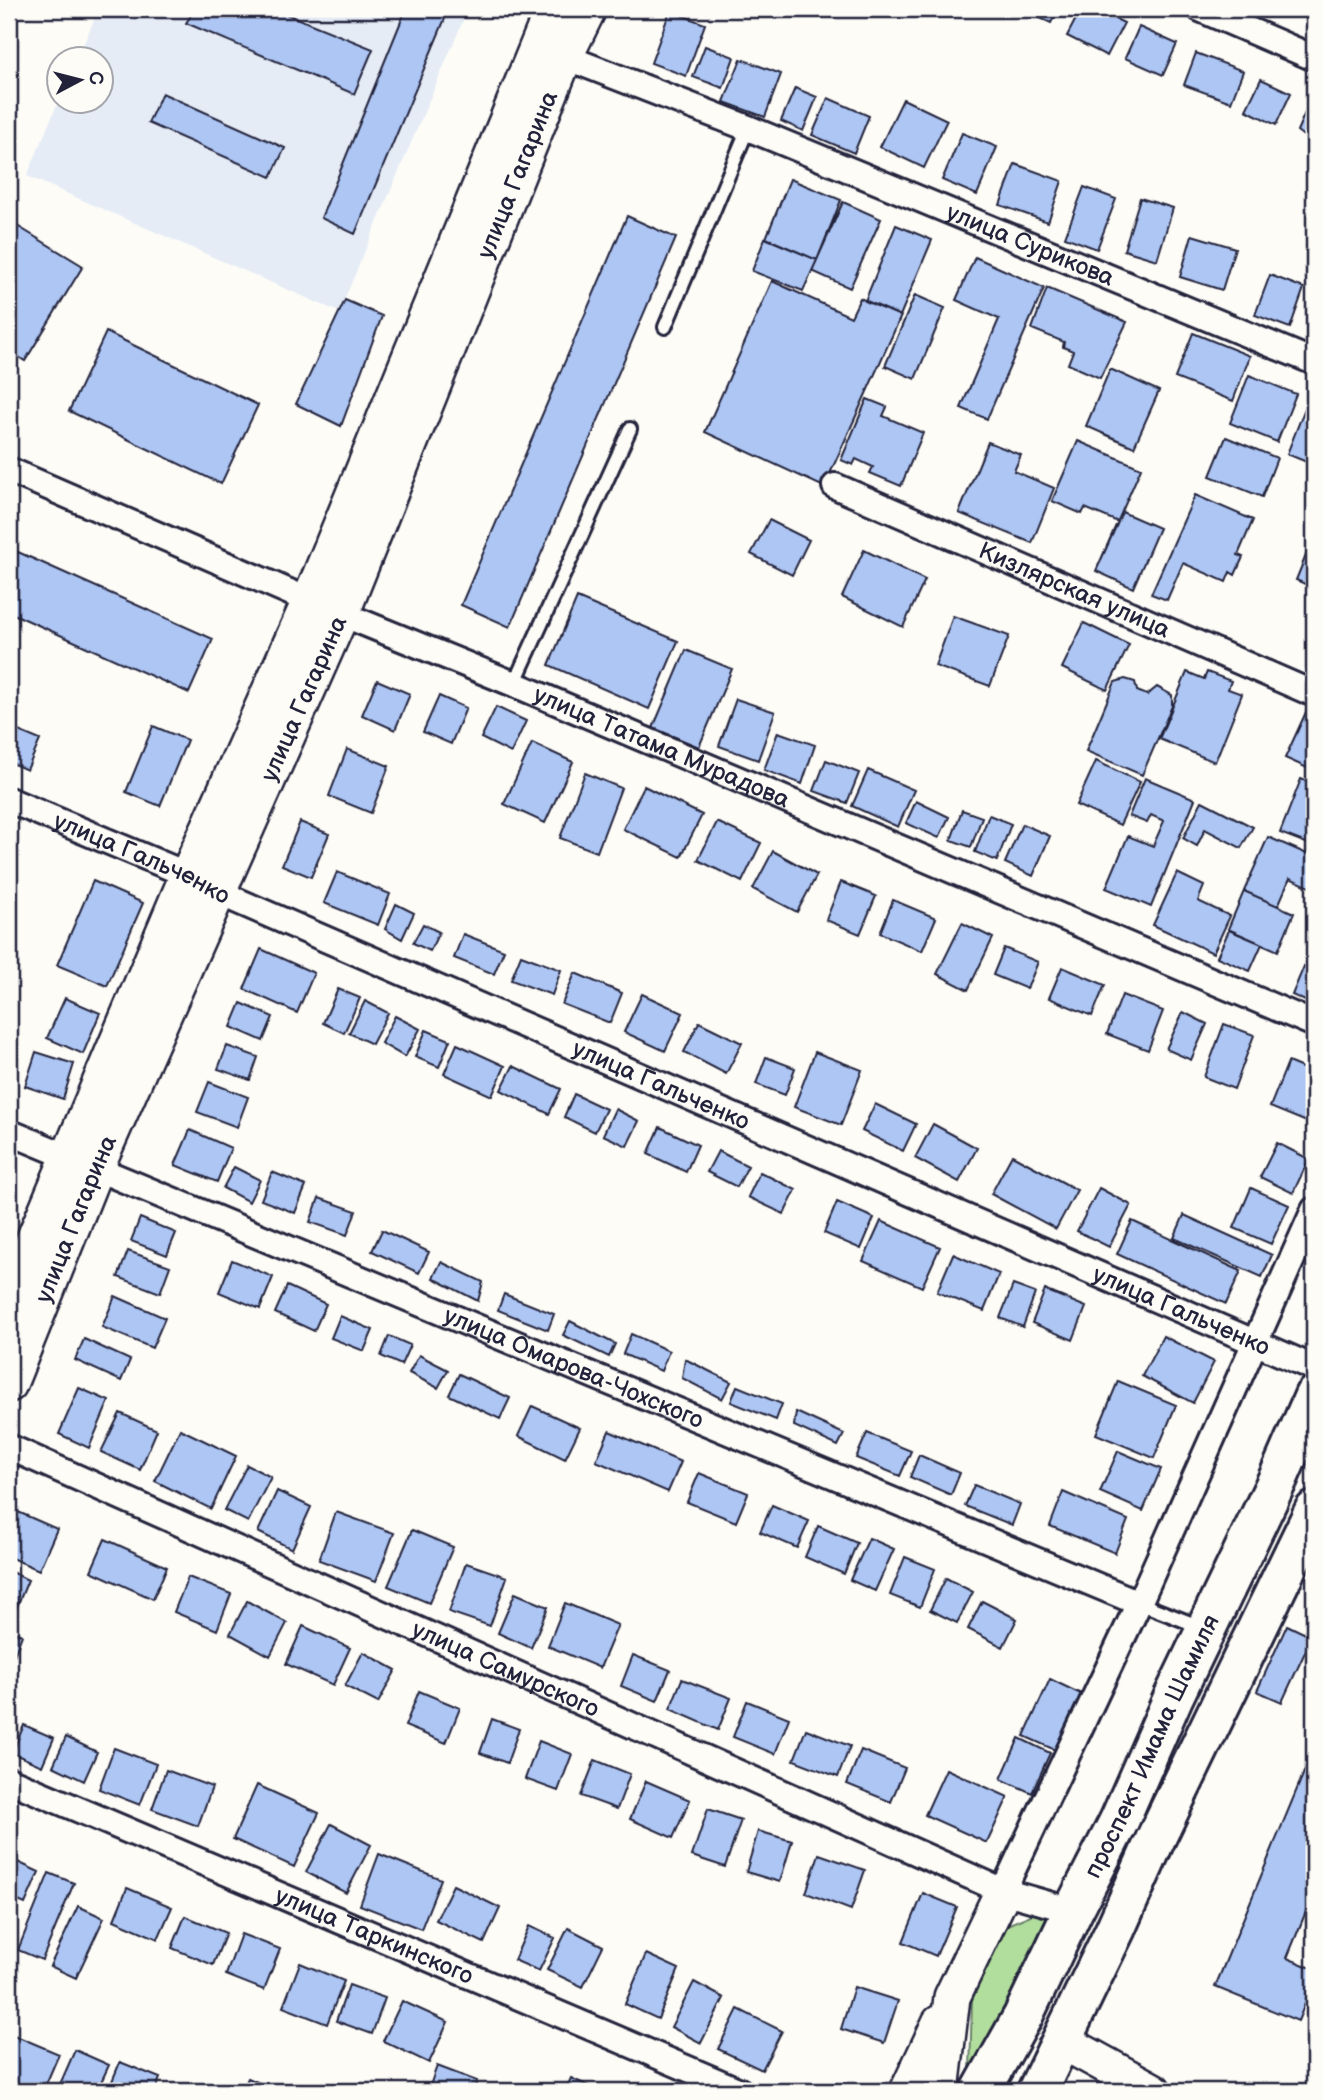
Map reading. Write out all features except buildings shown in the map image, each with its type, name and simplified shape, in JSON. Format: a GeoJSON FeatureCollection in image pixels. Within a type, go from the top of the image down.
{"type":"FeatureCollection","features":[{"type":"Feature","properties":{"kind":"main road","name":"улица Гагарина"},"geometry":{"type":"LineString","coordinates":[[9,1299],[82,1163],[326,607],[550,51],[553,9]]}},
{"type":"Feature","properties":{"kind":"main road","name":"улица Гагарина"},"geometry":{"type":"LineString","coordinates":[[550,51],[588,9]]}},
{"type":"Feature","properties":{"kind":"main road","name":"улица Гагарина"},"geometry":{"type":"LineString","coordinates":[[9,1384],[82,1163]]}},
{"type":"Feature","properties":{"kind":"main road","name":"проспект Имама Шамиля"},"geometry":{"type":"LineString","coordinates":[[981,2091],[1023,2016],[1119,1821],[1314,1396]]}},
{"type":"Feature","properties":{"kind":"main road","name":"проспект Имама Шамиля"},"geometry":{"type":"LineString","coordinates":[[1037,2091],[1314,1511]]}},
{"type":"Feature","properties":{"kind":"main road"},"geometry":{"type":"LineString","coordinates":[[908,2091],[1003,1891]]}},
{"type":"Feature","properties":{"kind":"main road"},"geometry":{"type":"LineString","coordinates":[[941,2091],[952,1997]]}},
{"type":"Feature","properties":{"kind":"main road"},"geometry":{"type":"LineString","coordinates":[[1062,2040],[1153,2091]]}},
{"type":"Feature","properties":{"kind":"street"},"geometry":{"type":"LineString","coordinates":[[1199,9],[1314,58]]}},
{"type":"Feature","properties":{"kind":"street","name":"улица Сурикова"},"geometry":{"type":"LineString","coordinates":[[550,51],[748,128],[1314,362]]}},
{"type":"Feature","properties":{"kind":"street","name":"улица Татама Мурадова"},"geometry":{"type":"LineString","coordinates":[[9,470],[326,607],[514,684],[1314,1024]]}},
{"type":"Feature","properties":{"kind":"street","name":"Кизлярская улица"},"geometry":{"type":"LineString","coordinates":[[835,486],[1314,694]]}},
{"type":"Feature","properties":{"kind":"street","name":"улица Гальченко"},"geometry":{"type":"LineString","coordinates":[[9,800],[1314,1368]]}},
{"type":"Feature","properties":{"kind":"street","name":"улица Омарова-Чохского"},"geometry":{"type":"LineString","coordinates":[[9,1132],[1139,1603]]}},
{"type":"Feature","properties":{"kind":"street"},"geometry":{"type":"LineString","coordinates":[[1003,1891],[1139,1603],[1314,1210]]}},
{"type":"Feature","properties":{"kind":"street","name":"улица Самурского"},"geometry":{"type":"LineString","coordinates":[[9,1447],[1003,1891],[1073,1911]]}},
{"type":"Feature","properties":{"kind":"street","name":"улица Таркинского"},"geometry":{"type":"LineString","coordinates":[[9,1780],[740,2091]]}},
{"type":"Feature","properties":{"kind":"lane"},"geometry":{"type":"LineString","coordinates":[[665,327],[748,128]]}},
{"type":"Feature","properties":{"kind":"lane"},"geometry":{"type":"LineString","coordinates":[[514,684],[630,429]]}},
{"type":"Feature","properties":{"kind":"lane"},"geometry":{"type":"LineString","coordinates":[[1139,1603],[1206,1629]]}},
{"type":"Feature","properties":{"kind":"shaded area"},"geometry":{"type":"Polygon","coordinates":[[[99,9],[468,9],[339,312],[27,176],[52,116],[116,116],[116,46],[83,46],[99,9]]]}},
{"type":"Feature","properties":{"kind":"green space"},"geometry":{"type":"Polygon","coordinates":[[[1040,1911],[1049,1921],[970,2073],[972,2000],[1000,1928],[1040,1911]]]}}]}
